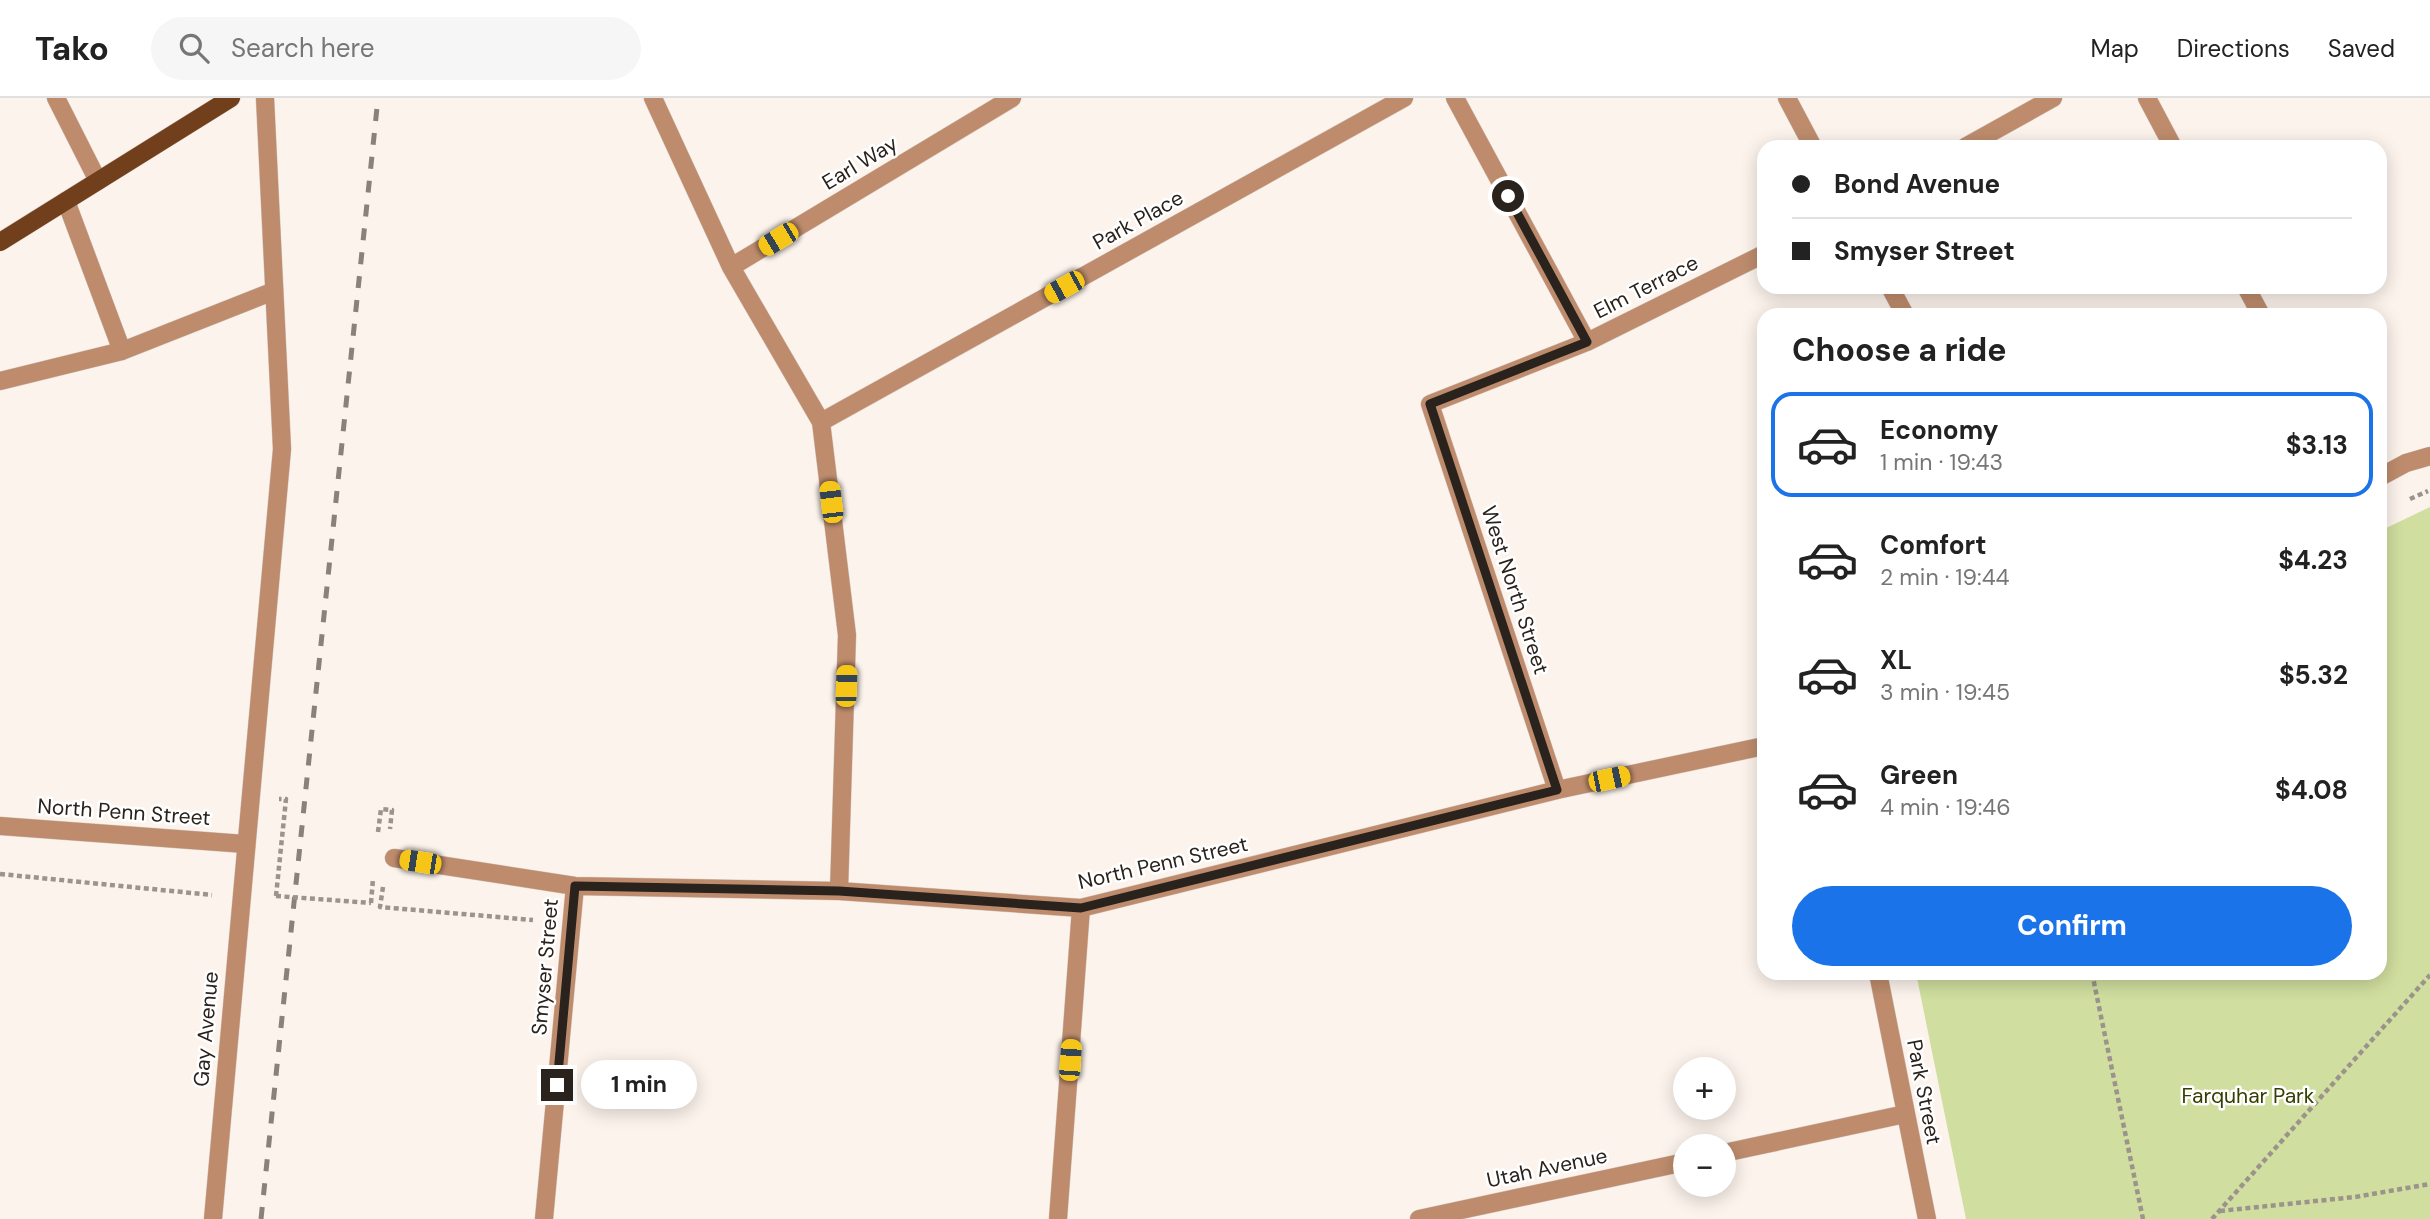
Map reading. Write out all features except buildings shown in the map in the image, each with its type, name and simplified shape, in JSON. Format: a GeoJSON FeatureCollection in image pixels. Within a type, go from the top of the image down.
{"type":"FeatureCollection","features":[{"type":"Feature","properties":{"kind":"main road"},"geometry":{"type":"LineString","coordinates":[[0,243],[231,98]]}},
{"type":"Feature","properties":{"kind":"street"},"geometry":{"type":"LineString","coordinates":[[56,98],[98,181]]}},
{"type":"Feature","properties":{"kind":"street","name":"Gay Avenue"},"geometry":{"type":"LineString","coordinates":[[213,1219],[244,844],[282,449],[265,98]]}},
{"type":"Feature","properties":{"kind":"street"},"geometry":{"type":"LineString","coordinates":[[653,98],[731,267],[821,422],[848,635],[839,891]]}},
{"type":"Feature","properties":{"kind":"street","name":"Earl Way"},"geometry":{"type":"LineString","coordinates":[[731,267],[1012,98]]}},
{"type":"Feature","properties":{"kind":"street","name":"Park Place"},"geometry":{"type":"LineString","coordinates":[[821,422],[1404,98]]}},
{"type":"Feature","properties":{"kind":"street"},"geometry":{"type":"LineString","coordinates":[[1455,98],[1587,342]]}},
{"type":"Feature","properties":{"kind":"street"},"geometry":{"type":"LineString","coordinates":[[1787,98],[1809,140]]}},
{"type":"Feature","properties":{"kind":"street"},"geometry":{"type":"LineString","coordinates":[[1978,140],[2053,98]]}},
{"type":"Feature","properties":{"kind":"street"},"geometry":{"type":"LineString","coordinates":[[2147,98],[2169,140]]}},
{"type":"Feature","properties":{"kind":"street"},"geometry":{"type":"LineString","coordinates":[[66,201],[122,351]]}},
{"type":"Feature","properties":{"kind":"street","name":"Elm Terrace"},"geometry":{"type":"LineString","coordinates":[[1430,404],[1587,342],[1757,257]]}},
{"type":"Feature","properties":{"kind":"street"},"geometry":{"type":"LineString","coordinates":[[0,381],[122,351],[274,291]]}},
{"type":"Feature","properties":{"kind":"street","name":"West North Street"},"geometry":{"type":"LineString","coordinates":[[1430,404],[1557,790]]}},
{"type":"Feature","properties":{"kind":"street"},"geometry":{"type":"LineString","coordinates":[[2387,473],[2406,463],[2430,456]]}},
{"type":"Feature","properties":{"kind":"street","name":"North Penn Street"},"geometry":{"type":"LineString","coordinates":[[394,858],[575,886],[839,891],[1081,908],[1557,790],[1757,747]]}},
{"type":"Feature","properties":{"kind":"street","name":"North Penn Street"},"geometry":{"type":"LineString","coordinates":[[0,826],[244,844]]}},
{"type":"Feature","properties":{"kind":"street","name":"Smyser Street"},"geometry":{"type":"LineString","coordinates":[[544,1219],[575,886]]}},
{"type":"Feature","properties":{"kind":"street"},"geometry":{"type":"LineString","coordinates":[[1058,1219],[1081,908]]}},
{"type":"Feature","properties":{"kind":"street","name":"Park Street"},"geometry":{"type":"LineString","coordinates":[[1879,980],[1927,1219]]}},
{"type":"Feature","properties":{"kind":"street"},"geometry":{"type":"LineString","coordinates":[[1736,1150],[1905,1114]]}},
{"type":"Feature","properties":{"kind":"street","name":"Utah Avenue"},"geometry":{"type":"LineString","coordinates":[[1419,1219],[1673,1165]]}},
{"type":"Feature","properties":{"kind":"path"},"geometry":{"type":"LineString","coordinates":[[276,896],[371,903]]}},
{"type":"Feature","properties":{"kind":"path"},"geometry":{"type":"LineString","coordinates":[[2212,1219],[2430,975]]}},
{"type":"Feature","properties":{"kind":"path"},"geometry":{"type":"LineString","coordinates":[[2093,980],[2143,1219]]}},
{"type":"Feature","properties":{"kind":"path"},"geometry":{"type":"LineString","coordinates":[[2219,1211],[2355,1197],[2430,1184]]}},
{"type":"Feature","properties":{"kind":"green space","name":"Farquhar Park"},"geometry":{"type":"Polygon","coordinates":[[[2430,507],[2430,1219],[1966,1219],[1917,980],[2387,980],[2387,528],[2430,507]]]}},
{"type":"Feature","properties":{"kind":"railway"},"geometry":{"type":"LineString","coordinates":[[261,1219],[378,98]]}},
{"type":"Feature","properties":{"kind":"route"},"geometry":{"type":"LineString","coordinates":[[557,1085],[575,886],[839,891],[1081,908],[1557,790],[1430,404],[1587,342],[1508,196]]}}]}
